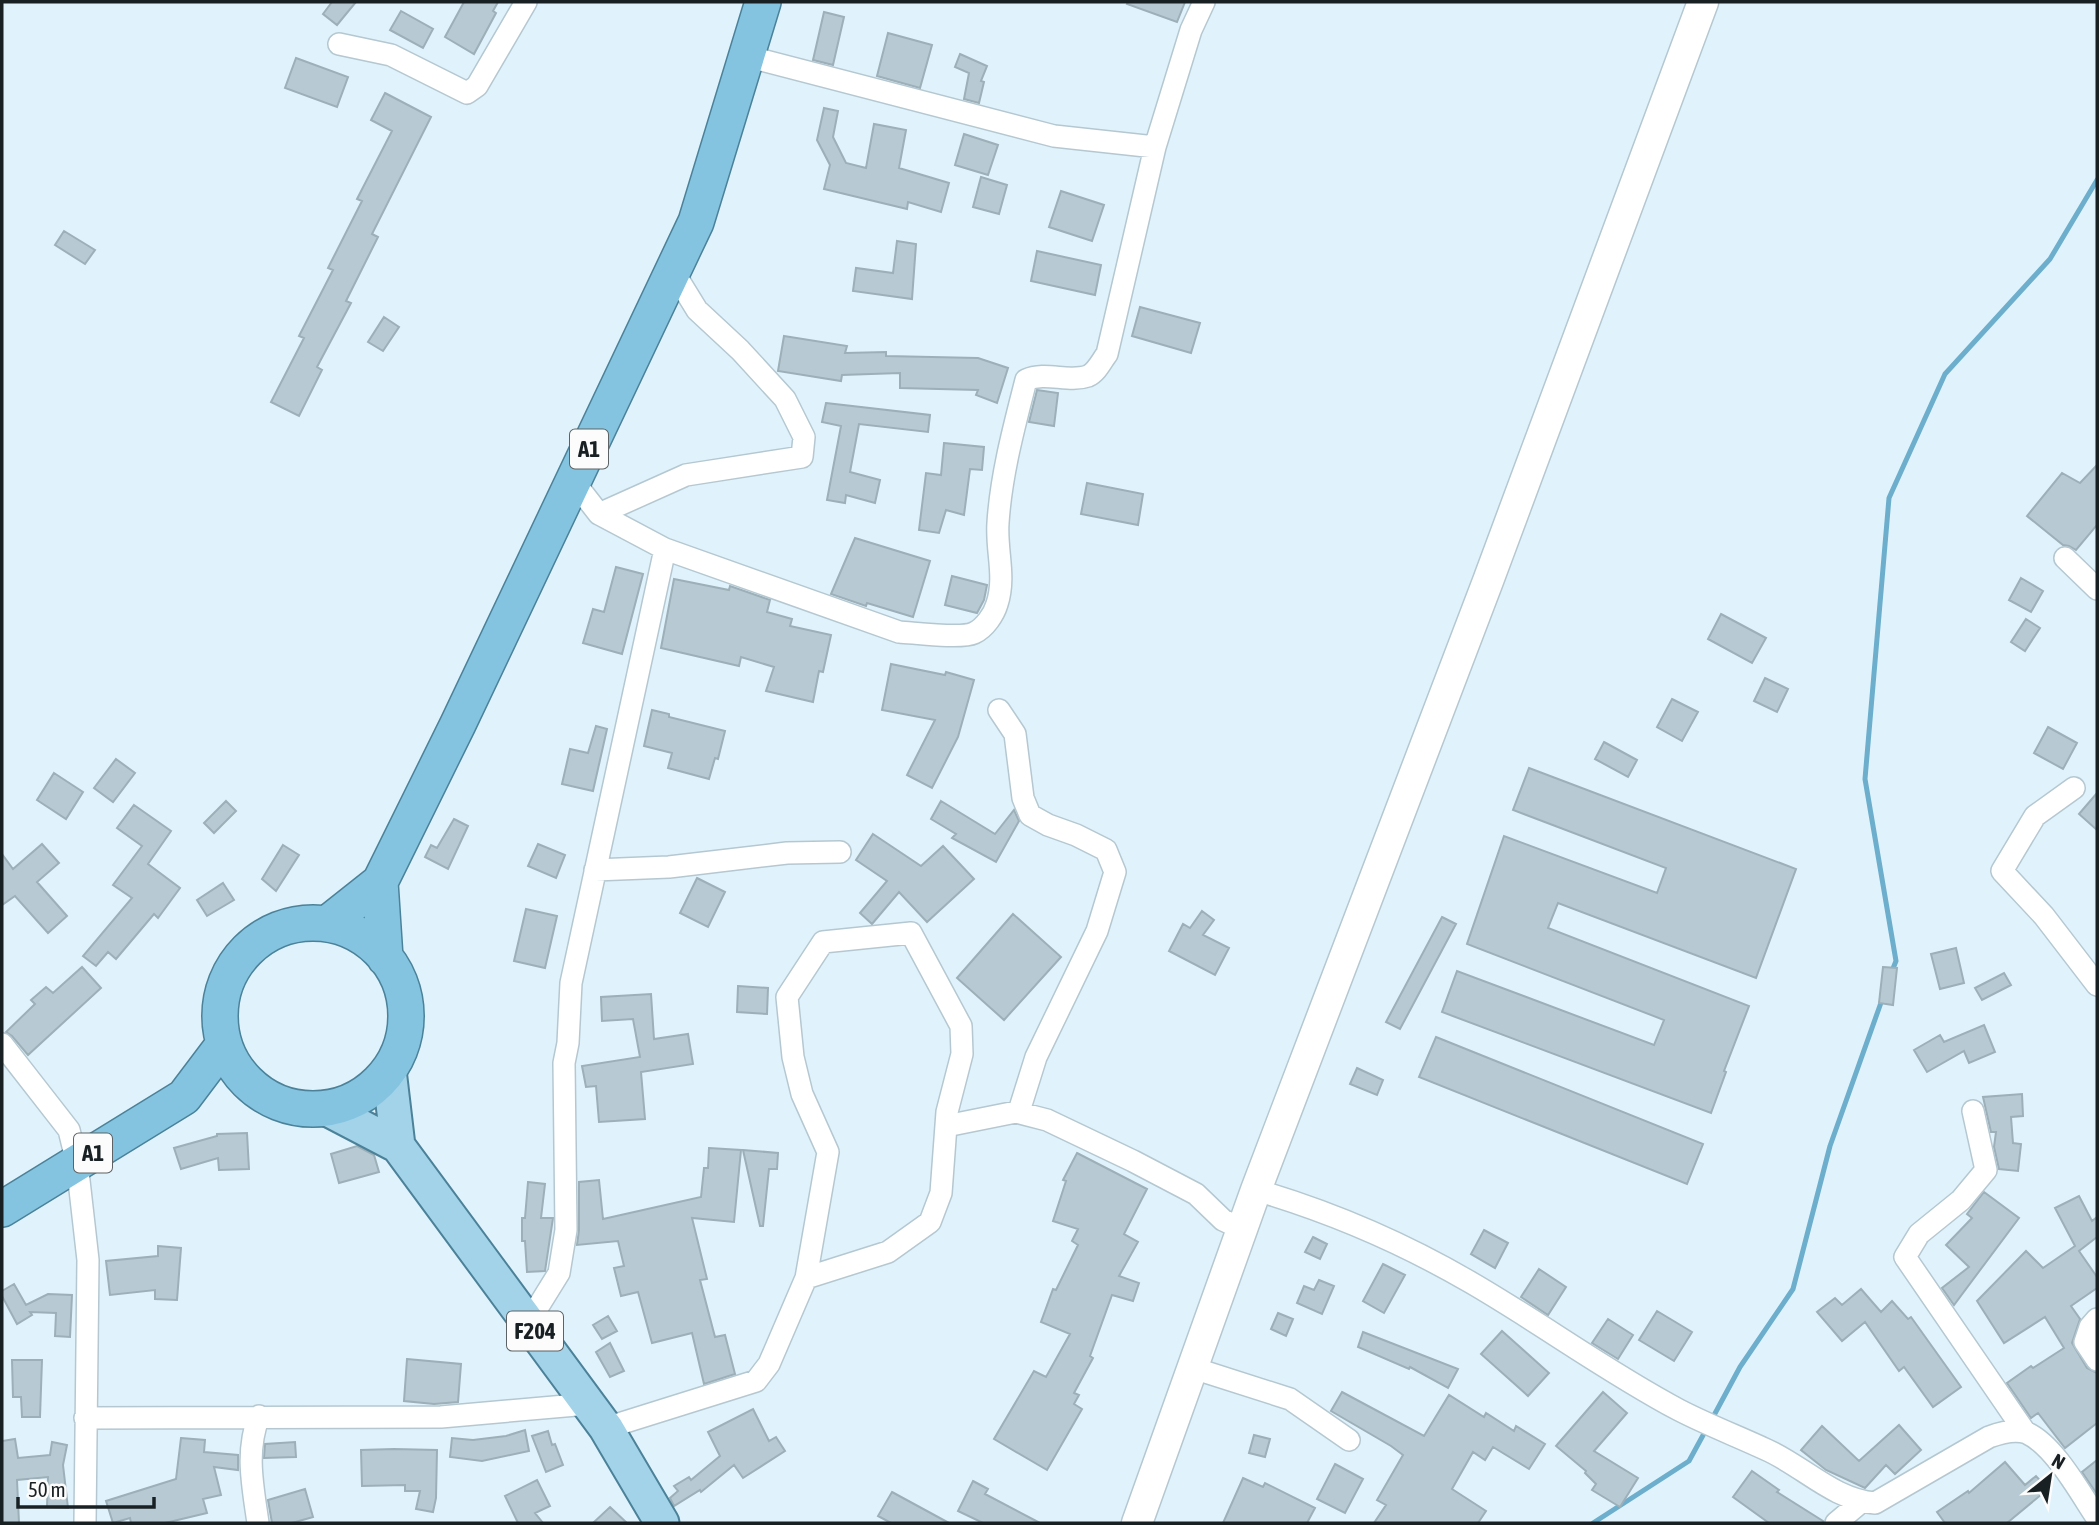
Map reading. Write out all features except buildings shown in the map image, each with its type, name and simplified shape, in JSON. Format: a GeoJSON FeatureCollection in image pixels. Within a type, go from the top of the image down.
{"type":"FeatureCollection","features":[{"type":"Feature","properties":{"kind":"highway","name":"A1"},"geometry":{"type":"LineString","coordinates":[[327,924],[380,882],[574,482],[696,222],[763,2]]}},
{"type":"Feature","properties":{"kind":"highway","name":"A1"},"geometry":{"type":"LineString","coordinates":[[380,882],[385,958]]}},
{"type":"Feature","properties":{"kind":"highway"},"geometry":{"type":"LineString","coordinates":[[327,924],[359,935],[385,958],[401,987],[406,1013],[403,1039],[389,1069],[365,1093],[331,1111],[312,1110],[282,1104],[252,1086],[240,1074],[224,1044],[219,1010],[228,977],[247,949],[260,938],[292,925],[327,924]]}},
{"type":"Feature","properties":{"kind":"highway","name":"A1"},"geometry":{"type":"LineString","coordinates":[[2,1209],[184,1097],[224,1044]]}},
{"type":"Feature","properties":{"kind":"highway","name":"A1"},"geometry":{"type":"LineString","coordinates":[[184,1097],[252,1086]]}},
{"type":"Feature","properties":{"kind":"main road"},"geometry":{"type":"LineString","coordinates":[[1138,1523],[1256,1190],[1488,581],[1703,2]]}},
{"type":"Feature","properties":{"kind":"main road","name":"F204"},"geometry":{"type":"LineString","coordinates":[[389,1069],[398,1146]]}},
{"type":"Feature","properties":{"kind":"main road","name":"F204"},"geometry":{"type":"LineString","coordinates":[[331,1111],[398,1146],[597,1416],[662,1523]]}},
{"type":"Feature","properties":{"kind":"street"},"geometry":{"type":"LineString","coordinates":[[339,44],[391,55],[467,93],[477,86],[526,2]]}},
{"type":"Feature","properties":{"kind":"street"},"geometry":{"type":"LineString","coordinates":[[574,482],[598,514],[665,549],[899,632],[974,634],[988,622],[997,606],[1001,590],[1002,563],[998,526],[1002,482],[1026,380],[1040,376],[1088,376],[1107,354],[1155,147],[1191,30],[1204,2]]}},
{"type":"Feature","properties":{"kind":"street"},"geometry":{"type":"LineString","coordinates":[[746,56],[1054,136],[1155,147]]}},
{"type":"Feature","properties":{"kind":"street"},"geometry":{"type":"LineString","coordinates":[[598,514],[686,475],[802,457],[804,437],[785,399],[740,350],[697,310],[673,271]]}},
{"type":"Feature","properties":{"kind":"street"},"geometry":{"type":"LineString","coordinates":[[528,1323],[559,1273],[566,1230],[564,1063],[568,1043],[571,983],[665,549]]}},
{"type":"Feature","properties":{"kind":"street"},"geometry":{"type":"LineString","coordinates":[[2065,558],[2097,589]]}},
{"type":"Feature","properties":{"kind":"street"},"geometry":{"type":"LineString","coordinates":[[999,710],[1016,734],[1023,798],[1030,815],[1106,850],[1115,872],[1097,931],[1036,1057],[1020,1108],[1016,1112]]}},
{"type":"Feature","properties":{"kind":"street"},"geometry":{"type":"LineString","coordinates":[[2074,788],[2035,816],[2002,871],[2044,916],[2097,985]]}},
{"type":"Feature","properties":{"kind":"street"},"geometry":{"type":"LineString","coordinates":[[595,870],[669,867],[787,853],[840,852]]}},
{"type":"Feature","properties":{"kind":"street"},"geometry":{"type":"LineString","coordinates":[[85,1418],[597,1416],[756,1381],[769,1364],[806,1278],[828,1152],[802,1094],[793,1057],[787,997],[823,942],[911,933],[961,1026],[962,1054],[947,1112],[941,1193],[930,1222],[888,1252],[806,1278]]}},
{"type":"Feature","properties":{"kind":"street"},"geometry":{"type":"LineString","coordinates":[[2,1044],[69,1130],[77,1163],[88,1260],[85,1523]]}},
{"type":"Feature","properties":{"kind":"street"},"geometry":{"type":"LineString","coordinates":[[1973,1111],[1986,1170],[1961,1200],[1919,1234],[1905,1257],[2025,1432],[2041,1443],[2055,1458],[2097,1518]]}},
{"type":"Feature","properties":{"kind":"street"},"geometry":{"type":"LineString","coordinates":[[946,1126],[1016,1112],[1047,1120],[1196,1194],[1223,1220],[1242,1229]]}},
{"type":"Feature","properties":{"kind":"street"},"geometry":{"type":"LineString","coordinates":[[1256,1190],[1307,1205],[1385,1237],[1470,1282],[1678,1409],[1769,1451],[1842,1494],[1861,1502],[1875,1503],[1989,1437],[2004,1432],[2025,1432]]}},
{"type":"Feature","properties":{"kind":"street"},"geometry":{"type":"LineString","coordinates":[[2097,1319],[2090,1327],[2085,1342],[2097,1360]]}},
{"type":"Feature","properties":{"kind":"street"},"geometry":{"type":"LineString","coordinates":[[1193,1368],[1290,1399],[1349,1440]]}},
{"type":"Feature","properties":{"kind":"street"},"geometry":{"type":"LineString","coordinates":[[258,1523],[249,1457],[252,1432],[259,1416]]}},
{"type":"Feature","properties":{"kind":"street"},"geometry":{"type":"LineString","coordinates":[[1836,1523],[1861,1502]]}},
{"type":"Feature","properties":{"kind":"waterway"},"geometry":{"type":"LineString","coordinates":[[1892,971],[1896,961],[1865,779],[1889,498],[1945,374],[2050,259],[2097,180]]}},
{"type":"Feature","properties":{"kind":"waterway"},"geometry":{"type":"LineString","coordinates":[[1712,1419],[1740,1367],[1793,1289],[1830,1146],[1883,997]]}},
{"type":"Feature","properties":{"kind":"waterway"},"geometry":{"type":"LineString","coordinates":[[1593,1523],[1689,1461],[1707,1428]]}}]}
